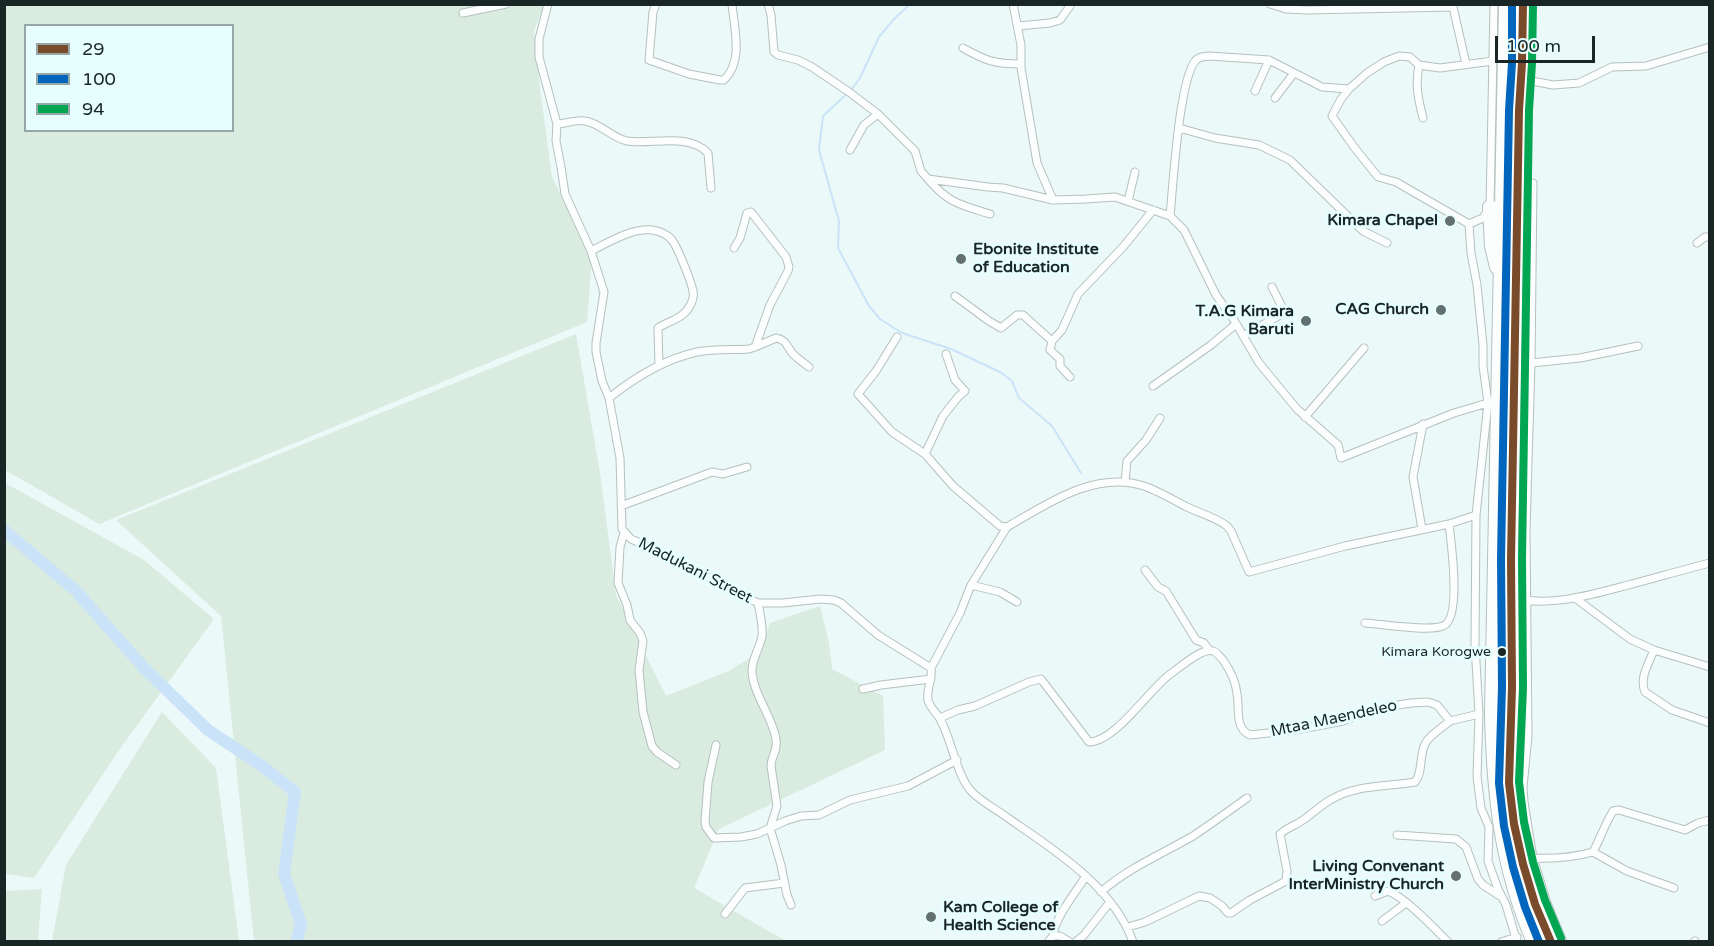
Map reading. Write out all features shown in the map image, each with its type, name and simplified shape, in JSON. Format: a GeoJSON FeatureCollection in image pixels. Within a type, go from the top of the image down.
{"type":"FeatureCollection","features":[{"type":"Feature","properties":{"kind":"highway"},"geometry":{"type":"LineString","coordinates":[[1506,4],[1497,186],[1501,287],[1493,403],[1492,713],[1495,779],[1501,835],[1507,864],[1534,942]]}},
{"type":"Feature","properties":{"kind":"highway"},"geometry":{"type":"LineString","coordinates":[[1523,4],[1511,559],[1520,600],[1509,767],[1515,830],[1527,857],[1534,900],[1551,942]]}},
{"type":"Feature","properties":{"kind":"highway"},"geometry":{"type":"LineString","coordinates":[[1491,207],[1492,246],[1501,287]]}},
{"type":"Feature","properties":{"kind":"street"},"geometry":{"type":"LineString","coordinates":[[463,13],[506,4]]}},
{"type":"Feature","properties":{"kind":"street","name":"Madukani Street"},"geometry":{"type":"LineString","coordinates":[[548,4],[539,39],[539,57],[557,124],[556,141],[565,194],[591,251],[604,292],[596,352],[602,381],[609,398],[620,458],[624,533],[631,539],[758,603],[820,599],[841,603],[878,635],[931,668]]}},
{"type":"Feature","properties":{"kind":"street"},"geometry":{"type":"LineString","coordinates":[[656,4],[653,12],[649,60],[688,74],[720,80],[724,80],[729,75],[735,58],[732,4]]}},
{"type":"Feature","properties":{"kind":"street"},"geometry":{"type":"LineString","coordinates":[[768,4],[774,52],[812,67],[878,114],[915,151],[921,171],[941,193],[954,202],[990,214]]}},
{"type":"Feature","properties":{"kind":"street"},"geometry":{"type":"LineString","coordinates":[[1013,4],[1022,45],[1022,64],[1037,163],[1053,200]]}},
{"type":"Feature","properties":{"kind":"street"},"geometry":{"type":"LineString","coordinates":[[1270,4],[1286,9],[1453,7],[1466,64]]}},
{"type":"Feature","properties":{"kind":"street"},"geometry":{"type":"LineString","coordinates":[[1468,224],[1483,218],[1491,207],[1497,186],[1493,61],[1494,4]]}},
{"type":"Feature","properties":{"kind":"street"},"geometry":{"type":"LineString","coordinates":[[1018,26],[1060,20],[1070,6]]}},
{"type":"Feature","properties":{"kind":"street"},"geometry":{"type":"LineString","coordinates":[[1532,81],[1554,84],[1579,83],[1612,67],[1646,66],[1710,47]]}},
{"type":"Feature","properties":{"kind":"street"},"geometry":{"type":"LineString","coordinates":[[963,48],[984,60],[1022,64]]}},
{"type":"Feature","properties":{"kind":"street"},"geometry":{"type":"LineString","coordinates":[[1170,216],[1185,90],[1197,59],[1209,56],[1269,60],[1322,87],[1349,89]]}},
{"type":"Feature","properties":{"kind":"street"},"geometry":{"type":"LineString","coordinates":[[1468,224],[1396,182],[1378,177],[1332,116],[1349,89],[1367,73],[1399,56],[1410,57],[1419,65],[1440,68],[1493,61]]}},
{"type":"Feature","properties":{"kind":"street"},"geometry":{"type":"LineString","coordinates":[[1255,91],[1269,60]]}},
{"type":"Feature","properties":{"kind":"street"},"geometry":{"type":"LineString","coordinates":[[1419,65],[1416,80],[1423,118]]}},
{"type":"Feature","properties":{"kind":"street"},"geometry":{"type":"LineString","coordinates":[[1275,98],[1294,73]]}},
{"type":"Feature","properties":{"kind":"street"},"geometry":{"type":"LineString","coordinates":[[850,150],[864,125],[878,114]]}},
{"type":"Feature","properties":{"kind":"street"},"geometry":{"type":"LineString","coordinates":[[557,124],[588,121],[625,141],[675,141],[696,146],[708,153],[711,188]]}},
{"type":"Feature","properties":{"kind":"street"},"geometry":{"type":"LineString","coordinates":[[1179,128],[1215,138],[1259,145],[1284,156],[1303,171],[1363,231],[1386,243]]}},
{"type":"Feature","properties":{"kind":"street"},"geometry":{"type":"LineString","coordinates":[[1128,201],[1135,172]]}},
{"type":"Feature","properties":{"kind":"street"},"geometry":{"type":"LineString","coordinates":[[928,179],[1003,188],[1053,200],[1115,197],[1170,216],[1184,230],[1216,295],[1250,349],[1297,409],[1338,445],[1341,458],[1423,424],[1493,403]]}},
{"type":"Feature","properties":{"kind":"street"},"geometry":{"type":"LineString","coordinates":[[1497,186],[1533,183],[1526,530],[1520,600],[1575,598],[1610,591],[1710,563]]}},
{"type":"Feature","properties":{"kind":"street"},"geometry":{"type":"LineString","coordinates":[[1070,376],[1060,366],[1060,359],[1050,350],[1052,341],[1062,330],[1078,294],[1123,247],[1153,210]]}},
{"type":"Feature","properties":{"kind":"street"},"geometry":{"type":"LineString","coordinates":[[734,248],[740,238],[747,213],[751,212],[788,262],[788,271],[770,305],[754,347]]}},
{"type":"Feature","properties":{"kind":"street"},"geometry":{"type":"LineString","coordinates":[[1468,224],[1477,285],[1483,366],[1493,403],[1476,515],[1475,645],[1479,714],[1477,769],[1481,808],[1489,827],[1488,861],[1517,939],[1501,942]]}},
{"type":"Feature","properties":{"kind":"street"},"geometry":{"type":"LineString","coordinates":[[591,251],[641,230],[658,231],[673,241],[689,278],[693,298],[687,312],[658,328],[659,366]]}},
{"type":"Feature","properties":{"kind":"street"},"geometry":{"type":"LineString","coordinates":[[1697,243],[1705,237],[1710,237]]}},
{"type":"Feature","properties":{"kind":"street"},"geometry":{"type":"LineString","coordinates":[[1243,336],[1280,315],[1283,309],[1272,287]]}},
{"type":"Feature","properties":{"kind":"street"},"geometry":{"type":"LineString","coordinates":[[955,296],[1001,328],[1017,315],[1023,315],[1052,341]]}},
{"type":"Feature","properties":{"kind":"street"},"geometry":{"type":"LineString","coordinates":[[1153,386],[1211,345],[1236,324]]}},
{"type":"Feature","properties":{"kind":"street"},"geometry":{"type":"LineString","coordinates":[[897,337],[876,371],[858,394],[892,432],[925,454],[975,507],[1000,526],[1007,527]]}},
{"type":"Feature","properties":{"kind":"street"},"geometry":{"type":"LineString","coordinates":[[609,398],[659,366],[695,353],[749,349],[780,338],[809,368]]}},
{"type":"Feature","properties":{"kind":"street"},"geometry":{"type":"LineString","coordinates":[[1531,363],[1580,358],[1638,346]]}},
{"type":"Feature","properties":{"kind":"street"},"geometry":{"type":"LineString","coordinates":[[1305,417],[1364,348]]}},
{"type":"Feature","properties":{"kind":"street"},"geometry":{"type":"LineString","coordinates":[[925,454],[944,416],[965,391],[955,380],[946,354]]}},
{"type":"Feature","properties":{"kind":"street"},"geometry":{"type":"LineString","coordinates":[[1125,482],[1127,461],[1146,440],[1160,418]]}},
{"type":"Feature","properties":{"kind":"street"},"geometry":{"type":"LineString","coordinates":[[1422,529],[1413,477],[1423,424]]}},
{"type":"Feature","properties":{"kind":"street"},"geometry":{"type":"LineString","coordinates":[[621,506],[712,472],[723,474],[747,467]]}},
{"type":"Feature","properties":{"kind":"street"},"geometry":{"type":"LineString","coordinates":[[1134,942],[1128,927],[1110,902],[1086,876],[1060,854],[973,793],[966,783],[939,718],[930,707],[927,698],[931,668],[960,613],[970,585],[1007,527],[1056,498],[1109,482],[1125,482],[1144,486],[1227,526],[1232,531],[1250,572],[1345,546],[1449,524],[1476,515]]}},
{"type":"Feature","properties":{"kind":"street"},"geometry":{"type":"LineString","coordinates":[[1365,623],[1417,628],[1438,627],[1448,623],[1454,596],[1449,524]]}},
{"type":"Feature","properties":{"kind":"street"},"geometry":{"type":"LineString","coordinates":[[624,533],[620,547],[618,583],[630,620],[643,641],[639,670],[643,712],[652,746],[676,765]]}},
{"type":"Feature","properties":{"kind":"street"},"geometry":{"type":"LineString","coordinates":[[939,718],[1041,679],[1089,742],[1109,734],[1164,679],[1197,655],[1209,650],[1204,643],[1196,640],[1166,591],[1158,587],[1145,570]]}},
{"type":"Feature","properties":{"kind":"street"},"geometry":{"type":"LineString","coordinates":[[970,585],[1000,592],[1017,602]]}},
{"type":"Feature","properties":{"kind":"street"},"geometry":{"type":"LineString","coordinates":[[1575,598],[1630,639],[1654,650],[1710,667]]}},
{"type":"Feature","properties":{"kind":"street"},"geometry":{"type":"LineString","coordinates":[[758,603],[762,634],[752,664],[752,671],[758,695],[774,732],[776,752],[771,760],[771,766],[777,806],[770,828],[791,905]]}},
{"type":"Feature","properties":{"kind":"street","name":"Mtaa Maendeleo"},"geometry":{"type":"LineString","coordinates":[[1209,650],[1214,651],[1220,657],[1232,675],[1238,694],[1239,721],[1247,734],[1254,736],[1296,730],[1343,721],[1374,709],[1411,703],[1428,702],[1437,705],[1450,721]]}},
{"type":"Feature","properties":{"kind":"street"},"geometry":{"type":"LineString","coordinates":[[1654,650],[1643,678],[1644,690],[1672,710],[1710,723]]}},
{"type":"Feature","properties":{"kind":"street"},"geometry":{"type":"LineString","coordinates":[[863,689],[931,679]]}},
{"type":"Feature","properties":{"kind":"street"},"geometry":{"type":"LineString","coordinates":[[1128,927],[1145,922],[1198,897],[1210,898],[1228,913],[1232,913],[1250,900],[1286,881],[1287,871],[1280,834],[1342,794],[1365,787],[1416,782],[1419,778],[1423,747],[1428,739],[1450,721],[1479,714]]}},
{"type":"Feature","properties":{"kind":"street"},"geometry":{"type":"LineString","coordinates":[[716,745],[710,769],[705,822],[709,833],[714,838],[757,834],[785,820],[819,815],[850,800],[908,786],[957,760]]}},
{"type":"Feature","properties":{"kind":"street"},"geometry":{"type":"LineString","coordinates":[[1101,892],[1131,869],[1194,835],[1247,798]]}},
{"type":"Feature","properties":{"kind":"street"},"geometry":{"type":"LineString","coordinates":[[1593,852],[1613,811],[1619,810],[1685,830],[1710,820]]}},
{"type":"Feature","properties":{"kind":"street"},"geometry":{"type":"LineString","coordinates":[[1398,835],[1456,839],[1466,847],[1478,879],[1483,885],[1503,897]]}},
{"type":"Feature","properties":{"kind":"street"},"geometry":{"type":"LineString","coordinates":[[1563,942],[1527,857],[1577,856],[1593,852],[1627,871],[1674,888]]}},
{"type":"Feature","properties":{"kind":"street"},"geometry":{"type":"LineString","coordinates":[[1050,939],[1066,905],[1086,876]]}},
{"type":"Feature","properties":{"kind":"street"},"geometry":{"type":"LineString","coordinates":[[725,914],[745,888],[784,883]]}},
{"type":"Feature","properties":{"kind":"street"},"geometry":{"type":"LineString","coordinates":[[1375,896],[1388,891],[1396,895],[1448,942]]}},
{"type":"Feature","properties":{"kind":"street"},"geometry":{"type":"LineString","coordinates":[[1076,942],[1110,902]]}},
{"type":"Feature","properties":{"kind":"street"},"geometry":{"type":"LineString","coordinates":[[1382,921],[1406,903]]}},
{"type":"Feature","properties":{"kind":"street"},"geometry":{"type":"LineString","coordinates":[[1050,939],[1060,936],[1070,942]]}},
{"type":"Feature","properties":{"kind":"green space"},"geometry":{"type":"Polygon","coordinates":[[[4,5],[545,5],[534,30],[540,88],[552,177],[592,258],[587,322],[99,524],[5,470],[4,5]]]}},
{"type":"Feature","properties":{"kind":"green space"},"geometry":{"type":"Polygon","coordinates":[[[576,334],[600,473],[616,595],[666,696],[729,671],[759,652],[770,623],[820,606],[829,643],[832,669],[883,696],[885,750],[719,829],[694,888],[786,941],[254,941],[221,616],[116,520],[576,334]]]}},
{"type":"Feature","properties":{"kind":"green space"},"geometry":{"type":"Polygon","coordinates":[[[5,483],[144,560],[214,619],[117,753],[34,878],[5,874],[5,483]]]}},
{"type":"Feature","properties":{"kind":"green space"},"geometry":{"type":"Polygon","coordinates":[[[162,712],[216,768],[239,941],[52,941],[66,865],[162,712]]]}},
{"type":"Feature","properties":{"kind":"green space"},"geometry":{"type":"Polygon","coordinates":[[[42,889],[38,941],[5,941],[5,891],[42,889]]]}},
{"type":"Feature","properties":{"kind":"waterway"},"geometry":{"type":"LineString","coordinates":[[910,4],[879,37],[860,78],[851,90],[823,116],[819,150],[839,221],[838,248],[869,306],[880,319],[902,333],[951,349],[1000,372],[1012,381],[1019,398],[1052,426],[1081,473]]}},
{"type":"Feature","properties":{"kind":"waterway"},"geometry":{"type":"LineString","coordinates":[[4,530],[76,591],[145,669],[208,730],[262,766],[295,792],[284,874],[301,925],[296,942]]}},
{"type":"Feature","properties":{"kind":"transit line","name":"100"},"geometry":{"type":"LineString","coordinates":[[1512,4],[1499,783],[1504,826],[1513,867],[1539,942]]}},
{"type":"Feature","properties":{"kind":"transit line","name":"29"},"geometry":{"type":"LineString","coordinates":[[1523,4],[1519,110],[1509,783],[1514,824],[1523,864],[1535,904],[1551,942]]}},
{"type":"Feature","properties":{"kind":"transit line","name":"94"},"geometry":{"type":"LineString","coordinates":[[1533,4],[1529,110],[1522,559],[1523,688],[1519,782],[1524,822],[1533,862],[1545,900],[1561,938]]}},
{"type":"Feature","properties":{"kind":"place","name":"Kimara Chapel"},"geometry":{"type":"Point","coordinates":[1450,221]}},
{"type":"Feature","properties":{"kind":"place","name":"Ebonite Institute of Education"},"geometry":{"type":"Point","coordinates":[961,259]}},
{"type":"Feature","properties":{"kind":"place","name":"CAG Church"},"geometry":{"type":"Point","coordinates":[1441,310]}},
{"type":"Feature","properties":{"kind":"place","name":"T.A.G Kimara Baruti"},"geometry":{"type":"Point","coordinates":[1306,321]}},
{"type":"Feature","properties":{"kind":"place","name":"Kimara Korogwe"},"geometry":{"type":"Point","coordinates":[1502,652]}},
{"type":"Feature","properties":{"kind":"place","name":"Living Convenant InterMinistry Church"},"geometry":{"type":"Point","coordinates":[1456,876]}},
{"type":"Feature","properties":{"kind":"place","name":"Kam College of Health Science"},"geometry":{"type":"Point","coordinates":[931,917]}}]}
